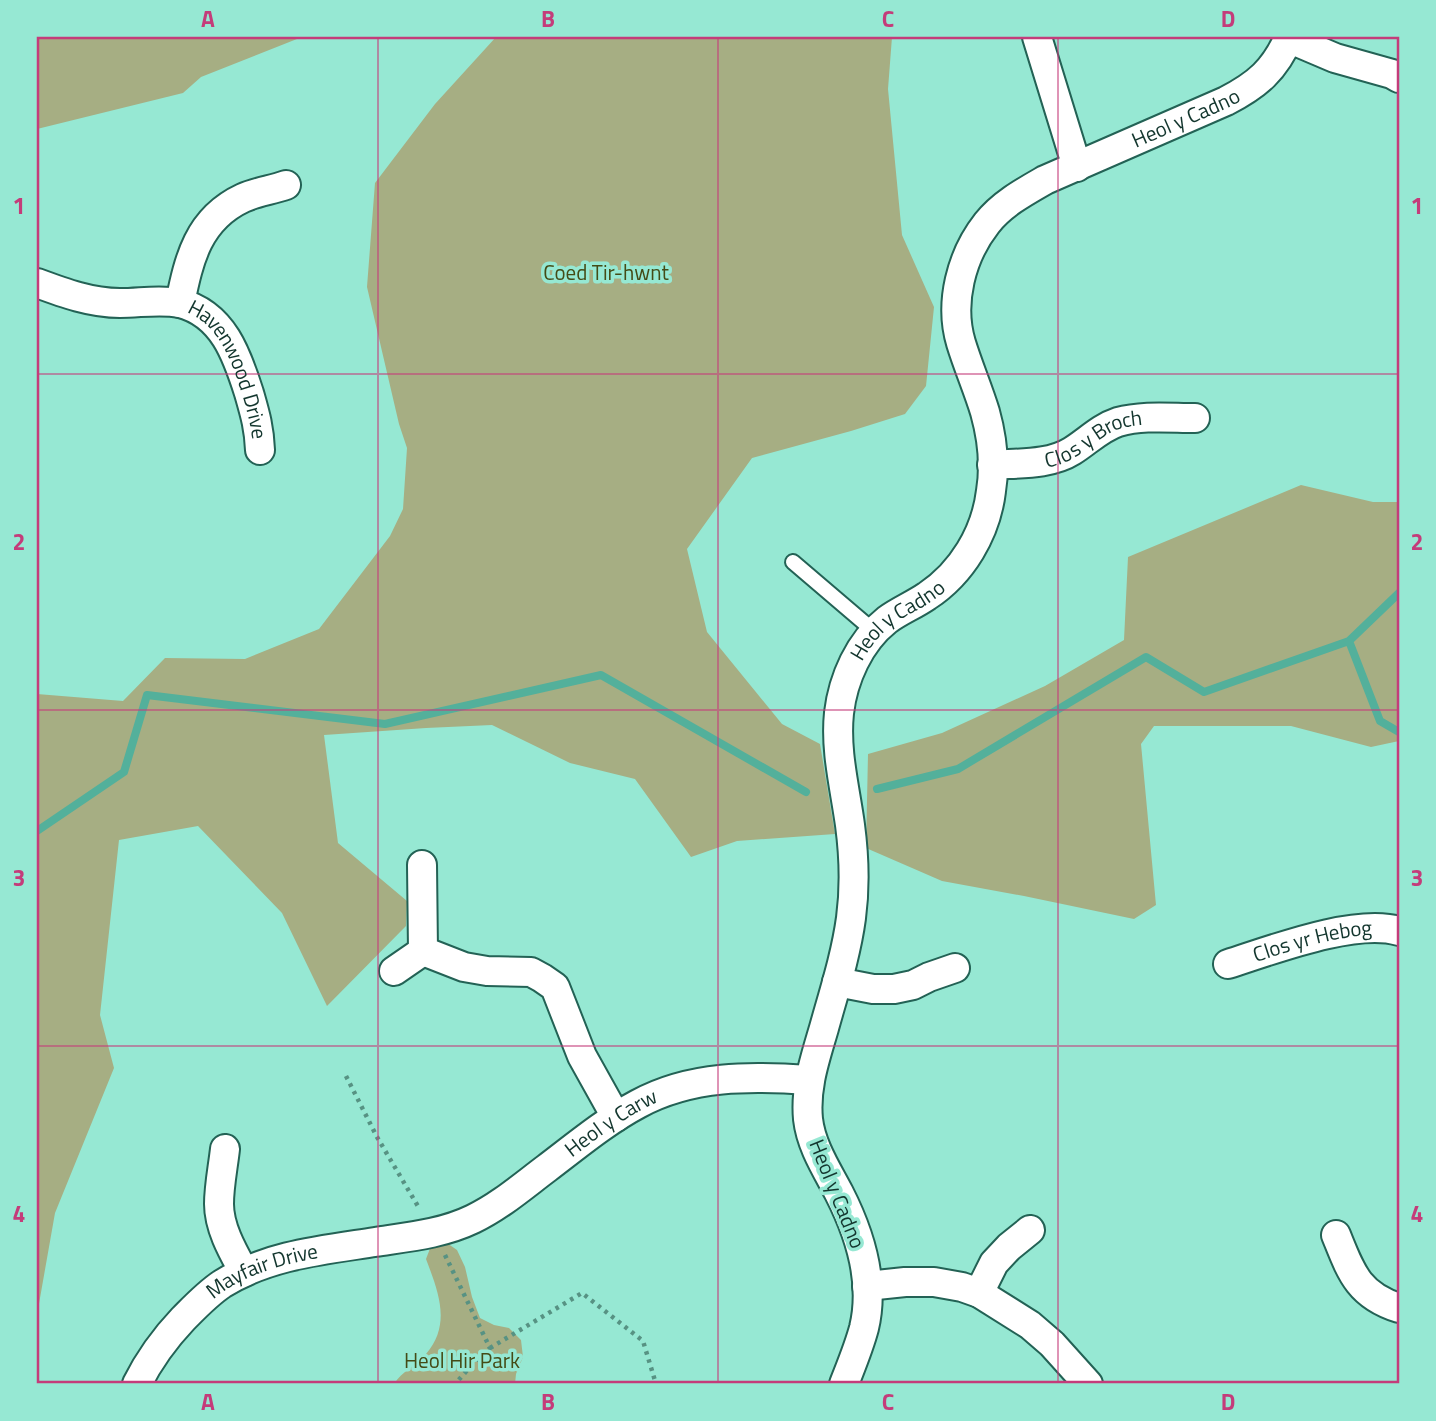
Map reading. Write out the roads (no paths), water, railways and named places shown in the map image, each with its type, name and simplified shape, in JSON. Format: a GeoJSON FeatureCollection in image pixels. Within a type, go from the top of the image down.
{"type":"FeatureCollection","features":[{"type":"Feature","properties":{"kind":"street"},"geometry":{"type":"LineString","coordinates":[[1037,37],[1077,167]]}},
{"type":"Feature","properties":{"kind":"street"},"geometry":{"type":"LineString","coordinates":[[1288,38],[1335,58],[1399,78]]}},
{"type":"Feature","properties":{"kind":"street","name":"Heol y Cadno"},"geometry":{"type":"LineString","coordinates":[[844,1384],[865,1325],[865,1269],[850,1216],[820,1157],[808,1123],[809,1080],[837,982],[851,917],[853,880],[850,826],[838,744],[838,721],[845,684],[857,658],[875,632],[887,620],[929,596],[948,578],[979,537],[986,516],[992,491],[991,442],[985,414],[960,340],[956,315],[957,291],[964,267],[973,244],[986,224],[1003,206],[1034,186],[1243,92],[1271,69],[1288,38]]}},
{"type":"Feature","properties":{"kind":"street","name":"Havenwood Drive"},"geometry":{"type":"LineString","coordinates":[[180,303],[196,243],[207,226],[223,211],[244,198],[286,185]]}},
{"type":"Feature","properties":{"kind":"street","name":"Havenwood Drive"},"geometry":{"type":"LineString","coordinates":[[37,283],[65,294],[117,303],[164,300],[180,303],[204,315],[217,326],[236,354],[259,427],[260,450]]}},
{"type":"Feature","properties":{"kind":"street","name":"Clos y Broch"},"geometry":{"type":"LineString","coordinates":[[992,465],[1052,459],[1071,452],[1104,428],[1119,422],[1141,418],[1195,418]]}},
{"type":"Feature","properties":{"kind":"street"},"geometry":{"type":"LineString","coordinates":[[422,865],[423,951]]}},
{"type":"Feature","properties":{"kind":"street","name":"Clos yr Hebog"},"geometry":{"type":"LineString","coordinates":[[1227,964],[1328,934],[1373,928],[1399,932]]}},
{"type":"Feature","properties":{"kind":"street"},"geometry":{"type":"LineString","coordinates":[[394,971],[423,951]]}},
{"type":"Feature","properties":{"kind":"street"},"geometry":{"type":"LineString","coordinates":[[423,951],[464,967],[487,971],[531,972],[555,987],[582,1056],[616,1117]]}},
{"type":"Feature","properties":{"kind":"street"},"geometry":{"type":"LineString","coordinates":[[837,982],[873,989],[894,989],[913,985],[929,976],[956,968]]}},
{"type":"Feature","properties":{"kind":"street","name":"Heol y Carw"},"geometry":{"type":"LineString","coordinates":[[434,1233],[457,1226],[496,1206],[616,1117],[656,1095],[678,1087],[733,1078],[809,1080]]}},
{"type":"Feature","properties":{"kind":"street"},"geometry":{"type":"LineString","coordinates":[[225,1149],[219,1206],[222,1225],[243,1272]]}},
{"type":"Feature","properties":{"kind":"street"},"geometry":{"type":"LineString","coordinates":[[979,1293],[994,1263],[1030,1230]]}},
{"type":"Feature","properties":{"kind":"street","name":"Mayfair Drive"},"geometry":{"type":"LineString","coordinates":[[137,1384],[161,1343],[186,1316],[210,1293],[243,1272],[300,1254],[434,1233]]}},
{"type":"Feature","properties":{"kind":"street"},"geometry":{"type":"LineString","coordinates":[[1336,1235],[1352,1273],[1369,1293],[1388,1305],[1399,1308]]}},
{"type":"Feature","properties":{"kind":"street"},"geometry":{"type":"LineString","coordinates":[[867,1286],[934,1282],[979,1293],[1030,1325],[1052,1344],[1088,1384]]}},
{"type":"Feature","properties":{"kind":"lane"},"geometry":{"type":"LineString","coordinates":[[793,562],[875,632]]}},
{"type":"Feature","properties":{"kind":"waterway"},"geometry":{"type":"LineString","coordinates":[[877,789],[958,769],[1146,657],[1204,692],[1349,641],[1399,593]]}},
{"type":"Feature","properties":{"kind":"waterway"},"geometry":{"type":"LineString","coordinates":[[1349,641],[1380,721],[1399,732]]}},
{"type":"Feature","properties":{"kind":"waterway"},"geometry":{"type":"LineString","coordinates":[[37,831],[124,772],[147,695],[385,724],[601,675],[806,792]]}},
{"type":"Feature","properties":{"kind":"park label","name":"Coed Tir-hwnt"},"geometry":{"type":"Point","coordinates":[606,273]}},
{"type":"Feature","properties":{"kind":"park label","name":"Heol Hir Park"},"geometry":{"type":"Point","coordinates":[462,1361]}}]}
